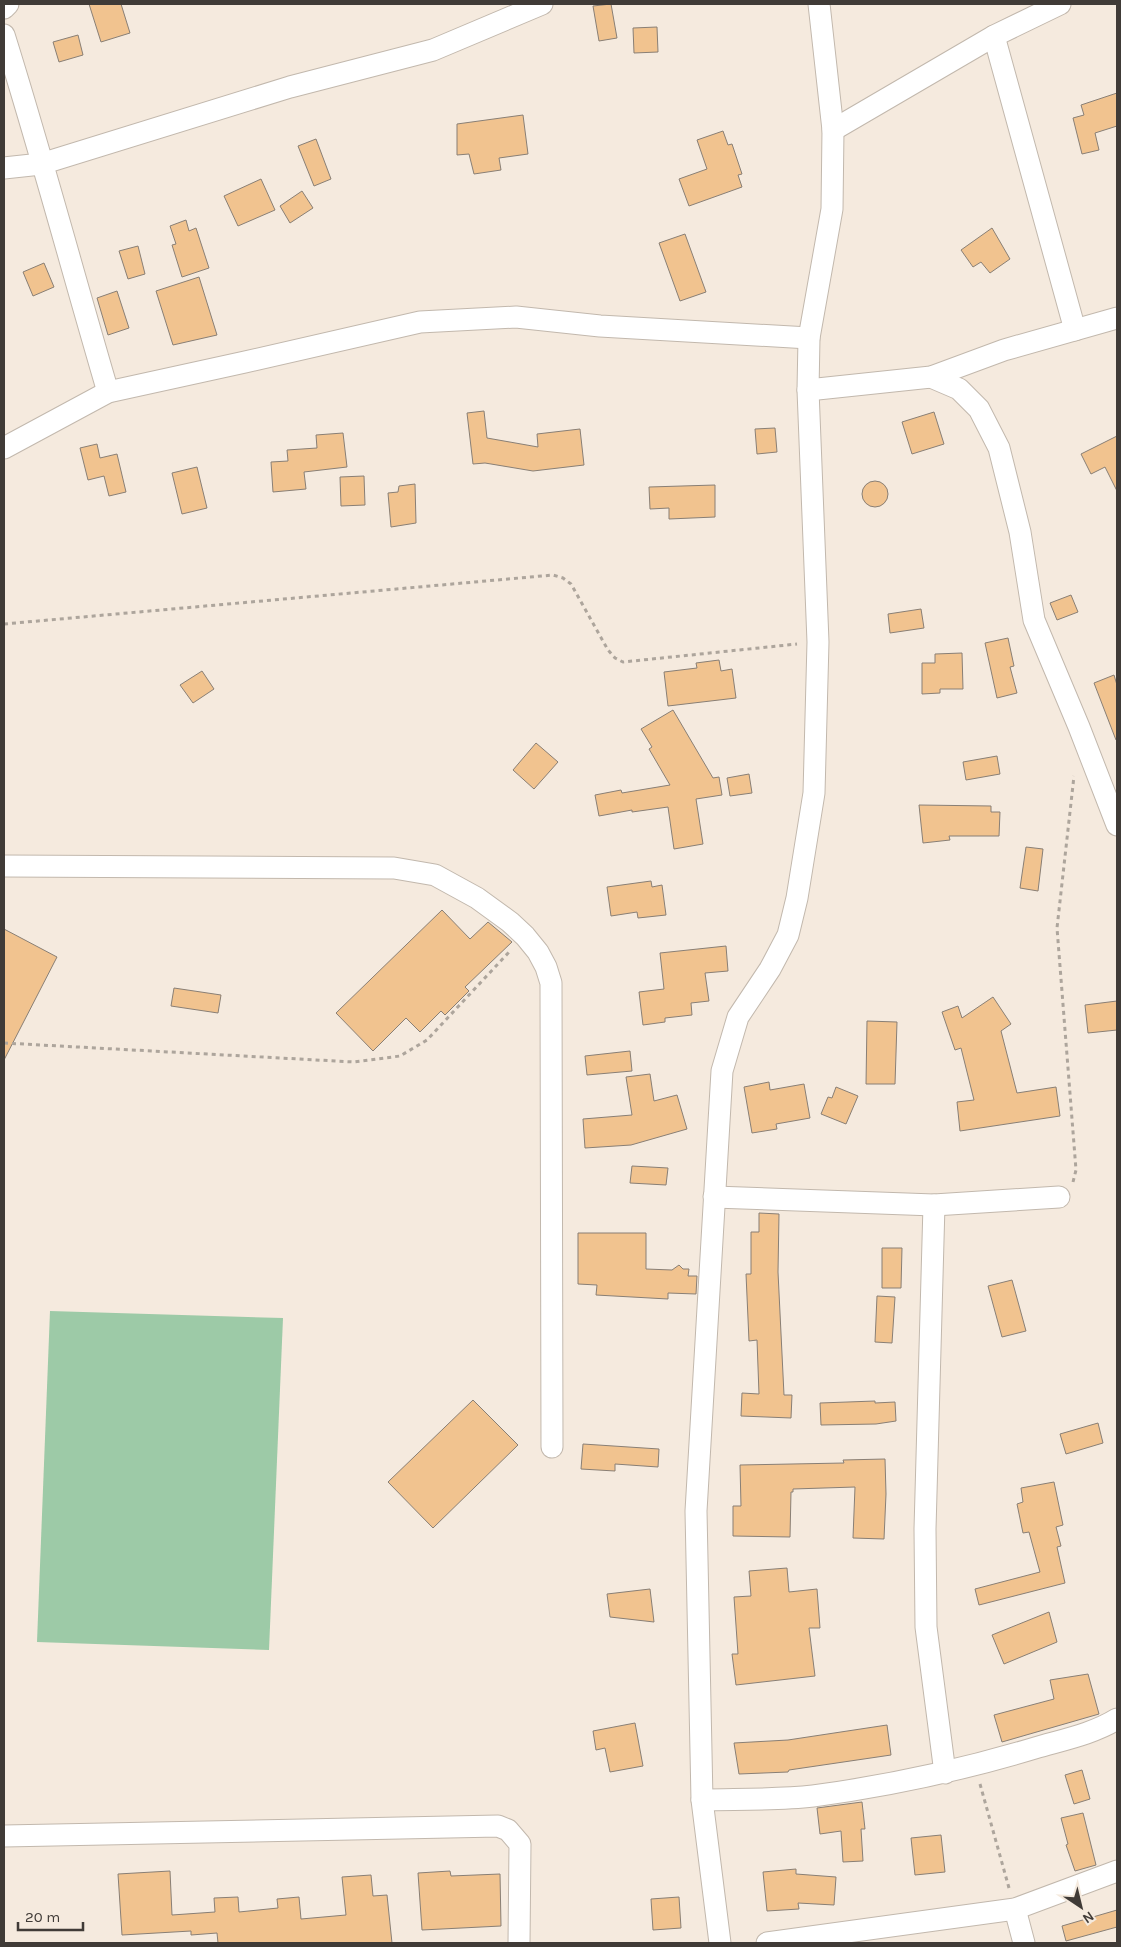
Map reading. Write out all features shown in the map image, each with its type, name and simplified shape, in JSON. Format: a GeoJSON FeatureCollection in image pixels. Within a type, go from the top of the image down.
{"type":"FeatureCollection","features":[{"type":"Feature","properties":{"kind":"street"},"geometry":{"type":"LineString","coordinates":[[4,8],[8,4]]}},
{"type":"Feature","properties":{"kind":"street"},"geometry":{"type":"LineString","coordinates":[[4,168],[41,164],[290,87],[433,50],[542,4]]}},
{"type":"Feature","properties":{"kind":"street"},"geometry":{"type":"LineString","coordinates":[[720,1943],[702,1800],[696,1511],[722,1071],[738,1017],[770,969],[788,935],[797,898],[814,793],[818,642],[808,390],[809,338],[832,209],[834,130],[827,88],[818,4]]}},
{"type":"Feature","properties":{"kind":"street"},"geometry":{"type":"LineString","coordinates":[[834,130],[994,36],[1060,4]]}},
{"type":"Feature","properties":{"kind":"street"},"geometry":{"type":"LineString","coordinates":[[4,35],[108,392]]}},
{"type":"Feature","properties":{"kind":"street"},"geometry":{"type":"LineString","coordinates":[[994,36],[1075,330]]}},
{"type":"Feature","properties":{"kind":"street"},"geometry":{"type":"LineString","coordinates":[[4,448],[108,392],[420,322],[516,317],[600,326],[809,338]]}},
{"type":"Feature","properties":{"kind":"street"},"geometry":{"type":"LineString","coordinates":[[808,390],[931,377],[1004,350],[1117,318]]}},
{"type":"Feature","properties":{"kind":"street"},"geometry":{"type":"LineString","coordinates":[[931,377],[959,389],[979,410],[999,448],[1020,532],[1034,620],[1079,727],[1117,825]]}},
{"type":"Feature","properties":{"kind":"street"},"geometry":{"type":"LineString","coordinates":[[4,866],[394,868],[435,875],[477,898],[510,922],[525,936],[538,952],[551,982],[552,1447]]}},
{"type":"Feature","properties":{"kind":"street"},"geometry":{"type":"LineString","coordinates":[[714,1197],[934,1205],[1059,1197]]}},
{"type":"Feature","properties":{"kind":"street"},"geometry":{"type":"LineString","coordinates":[[934,1205],[925,1529],[926,1627],[945,1773]]}},
{"type":"Feature","properties":{"kind":"street"},"geometry":{"type":"LineString","coordinates":[[702,1800],[811,1796],[945,1773],[975,1766],[1106,1726],[1117,1719]]}},
{"type":"Feature","properties":{"kind":"street"},"geometry":{"type":"LineString","coordinates":[[4,1836],[498,1826],[508,1830],[520,1844],[519,1943]]}},
{"type":"Feature","properties":{"kind":"street"},"geometry":{"type":"LineString","coordinates":[[767,1943],[1015,1909],[1117,1871]]}},
{"type":"Feature","properties":{"kind":"street"},"geometry":{"type":"LineString","coordinates":[[1015,1909],[1024,1943]]}},
{"type":"Feature","properties":{"kind":"path"},"geometry":{"type":"LineString","coordinates":[[4,624],[553,575],[564,578],[571,584],[608,650],[615,658],[623,662],[818,642]]}},
{"type":"Feature","properties":{"kind":"path"},"geometry":{"type":"LineString","coordinates":[[1059,1197],[1071,1186],[1076,1170],[1057,928],[1074,775]]}},
{"type":"Feature","properties":{"kind":"path"},"geometry":{"type":"LineString","coordinates":[[4,1043],[354,1062],[400,1056],[427,1040],[525,936]]}},
{"type":"Feature","properties":{"kind":"path"},"geometry":{"type":"LineString","coordinates":[[975,1766],[1015,1909]]}},
{"type":"Feature","properties":{"kind":"green space"},"geometry":{"type":"Polygon","coordinates":[[[50,1311],[283,1318],[269,1650],[37,1642],[50,1311]]]}},
{"type":"Feature","properties":{"kind":"building"},"geometry":{"type":"Polygon","coordinates":[[[89,4],[121,4],[130,33],[101,42],[89,4]]]}},
{"type":"Feature","properties":{"kind":"building"},"geometry":{"type":"Polygon","coordinates":[[[611,4],[617,38],[599,41],[593,6],[611,4]]]}},
{"type":"Feature","properties":{"kind":"building"},"geometry":{"type":"Polygon","coordinates":[[[657,27],[658,52],[634,53],[633,28],[657,27]]]}},
{"type":"Feature","properties":{"kind":"building"},"geometry":{"type":"Polygon","coordinates":[[[78,35],[83,55],[59,62],[53,42],[78,35]]]}},
{"type":"Feature","properties":{"kind":"building"},"geometry":{"type":"Polygon","coordinates":[[[1117,93],[1117,126],[1095,133],[1099,150],[1082,154],[1073,118],[1084,115],[1081,105],[1117,93]]]}},
{"type":"Feature","properties":{"kind":"building"},"geometry":{"type":"Polygon","coordinates":[[[523,115],[528,154],[499,158],[501,170],[474,174],[469,154],[457,155],[457,124],[523,115]]]}},
{"type":"Feature","properties":{"kind":"building"},"geometry":{"type":"Polygon","coordinates":[[[723,131],[728,145],[732,144],[742,174],[738,175],[742,187],[689,206],[679,179],[707,169],[697,140],[723,131]]]}},
{"type":"Feature","properties":{"kind":"building"},"geometry":{"type":"Polygon","coordinates":[[[316,139],[331,179],[314,186],[298,146],[316,139]]]}},
{"type":"Feature","properties":{"kind":"building"},"geometry":{"type":"Polygon","coordinates":[[[261,179],[275,210],[238,226],[224,196],[261,179]]]}},
{"type":"Feature","properties":{"kind":"building"},"geometry":{"type":"Polygon","coordinates":[[[302,191],[313,208],[290,223],[280,206],[302,191]]]}},
{"type":"Feature","properties":{"kind":"building"},"geometry":{"type":"Polygon","coordinates":[[[186,220],[189,231],[196,228],[209,268],[182,277],[172,245],[176,244],[170,226],[186,220]]]}},
{"type":"Feature","properties":{"kind":"building"},"geometry":{"type":"Polygon","coordinates":[[[992,228],[1010,259],[990,273],[981,262],[973,267],[961,250],[992,228]]]}},
{"type":"Feature","properties":{"kind":"building"},"geometry":{"type":"Polygon","coordinates":[[[685,234],[706,292],[680,301],[659,243],[685,234]]]}},
{"type":"Feature","properties":{"kind":"building"},"geometry":{"type":"Polygon","coordinates":[[[138,246],[145,274],[128,279],[119,251],[138,246]]]}},
{"type":"Feature","properties":{"kind":"building"},"geometry":{"type":"Polygon","coordinates":[[[44,263],[54,287],[33,296],[23,272],[44,263]]]}},
{"type":"Feature","properties":{"kind":"building"},"geometry":{"type":"Polygon","coordinates":[[[199,277],[217,335],[173,345],[156,291],[199,277]]]}},
{"type":"Feature","properties":{"kind":"building"},"geometry":{"type":"Polygon","coordinates":[[[117,291],[129,328],[108,335],[97,298],[117,291]]]}},
{"type":"Feature","properties":{"kind":"building"},"geometry":{"type":"Polygon","coordinates":[[[484,411],[487,438],[538,447],[537,434],[580,429],[584,465],[533,471],[485,463],[473,464],[467,413],[484,411]]]}},
{"type":"Feature","properties":{"kind":"building"},"geometry":{"type":"Polygon","coordinates":[[[934,412],[944,444],[912,454],[902,422],[934,412]]]}},
{"type":"Feature","properties":{"kind":"building"},"geometry":{"type":"Polygon","coordinates":[[[775,428],[777,452],[757,454],[755,429],[775,428]]]}},
{"type":"Feature","properties":{"kind":"building"},"geometry":{"type":"Polygon","coordinates":[[[343,433],[347,467],[304,472],[306,489],[273,492],[271,462],[288,461],[287,450],[317,448],[316,435],[343,433]]]}},
{"type":"Feature","properties":{"kind":"building"},"geometry":{"type":"Polygon","coordinates":[[[1117,436],[1117,491],[1105,467],[1091,474],[1081,454],[1117,436]]]}},
{"type":"Feature","properties":{"kind":"building"},"geometry":{"type":"Polygon","coordinates":[[[97,444],[100,458],[117,454],[126,492],[109,496],[104,476],[88,480],[80,448],[97,444]]]}},
{"type":"Feature","properties":{"kind":"building"},"geometry":{"type":"Polygon","coordinates":[[[197,467],[207,508],[182,514],[172,473],[197,467]]]}},
{"type":"Feature","properties":{"kind":"building"},"geometry":{"type":"Polygon","coordinates":[[[364,476],[365,505],[341,506],[340,477],[364,476]]]}},
{"type":"Feature","properties":{"kind":"building"},"geometry":{"type":"Polygon","coordinates":[[[875,481],[884,485],[888,494],[884,503],[875,507],[866,503],[862,494],[866,485],[875,481]]]}},
{"type":"Feature","properties":{"kind":"building"},"geometry":{"type":"Polygon","coordinates":[[[415,484],[416,523],[391,527],[388,493],[398,492],[399,486],[415,484]]]}},
{"type":"Feature","properties":{"kind":"building"},"geometry":{"type":"Polygon","coordinates":[[[715,485],[715,517],[669,519],[669,508],[650,509],[649,487],[715,485]]]}},
{"type":"Feature","properties":{"kind":"building"},"geometry":{"type":"Polygon","coordinates":[[[1071,595],[1078,612],[1057,620],[1050,603],[1071,595]]]}},
{"type":"Feature","properties":{"kind":"building"},"geometry":{"type":"Polygon","coordinates":[[[921,609],[924,628],[890,633],[888,614],[921,609]]]}},
{"type":"Feature","properties":{"kind":"building"},"geometry":{"type":"Polygon","coordinates":[[[1008,638],[1014,666],[1010,667],[1017,693],[997,698],[985,643],[1008,638]]]}},
{"type":"Feature","properties":{"kind":"building"},"geometry":{"type":"Polygon","coordinates":[[[962,653],[963,689],[940,689],[940,693],[922,694],[922,663],[935,663],[935,654],[962,653]]]}},
{"type":"Feature","properties":{"kind":"building"},"geometry":{"type":"Polygon","coordinates":[[[719,660],[721,671],[732,669],[736,698],[668,706],[664,672],[697,668],[696,663],[719,660]]]}},
{"type":"Feature","properties":{"kind":"building"},"geometry":{"type":"Polygon","coordinates":[[[202,671],[214,689],[193,703],[180,685],[202,671]]]}},
{"type":"Feature","properties":{"kind":"building"},"geometry":{"type":"Polygon","coordinates":[[[1114,675],[1117,685],[1117,740],[1094,683],[1114,675]]]}},
{"type":"Feature","properties":{"kind":"building"},"geometry":{"type":"Polygon","coordinates":[[[673,710],[713,778],[719,777],[722,795],[696,799],[703,844],[674,849],[668,807],[632,812],[632,810],[599,816],[595,795],[621,790],[622,793],[670,785],[649,749],[652,747],[641,729],[673,710]]]}},
{"type":"Feature","properties":{"kind":"building"},"geometry":{"type":"Polygon","coordinates":[[[536,743],[558,762],[534,789],[513,770],[536,743]]]}},
{"type":"Feature","properties":{"kind":"building"},"geometry":{"type":"Polygon","coordinates":[[[997,756],[1000,774],[966,780],[963,762],[997,756]]]}},
{"type":"Feature","properties":{"kind":"building"},"geometry":{"type":"Polygon","coordinates":[[[749,774],[752,793],[730,796],[727,778],[749,774]]]}},
{"type":"Feature","properties":{"kind":"building"},"geometry":{"type":"Polygon","coordinates":[[[919,805],[991,806],[991,812],[1000,812],[999,836],[949,836],[950,840],[923,843],[919,805]]]}},
{"type":"Feature","properties":{"kind":"building"},"geometry":{"type":"Polygon","coordinates":[[[1026,847],[1043,849],[1038,891],[1020,888],[1026,847]]]}},
{"type":"Feature","properties":{"kind":"building"},"geometry":{"type":"Polygon","coordinates":[[[651,881],[652,887],[662,885],[666,915],[638,918],[637,912],[611,916],[607,887],[651,881]]]}},
{"type":"Feature","properties":{"kind":"building"},"geometry":{"type":"Polygon","coordinates":[[[442,910],[470,939],[488,922],[512,942],[465,987],[469,991],[445,1015],[441,1011],[420,1032],[406,1018],[373,1051],[336,1013],[442,910]]]}},
{"type":"Feature","properties":{"kind":"building"},"geometry":{"type":"Polygon","coordinates":[[[4,929],[57,957],[4,1060],[4,929]]]}},
{"type":"Feature","properties":{"kind":"building"},"geometry":{"type":"Polygon","coordinates":[[[726,946],[728,971],[705,973],[709,1001],[691,1003],[692,1015],[665,1018],[665,1022],[643,1025],[639,992],[664,989],[660,953],[726,946]]]}},
{"type":"Feature","properties":{"kind":"building"},"geometry":{"type":"Polygon","coordinates":[[[174,988],[221,995],[218,1013],[171,1006],[174,988]]]}},
{"type":"Feature","properties":{"kind":"building"},"geometry":{"type":"Polygon","coordinates":[[[993,997],[1011,1024],[1001,1031],[1017,1093],[1056,1087],[1060,1116],[960,1131],[957,1102],[974,1100],[961,1048],[955,1050],[942,1012],[958,1006],[962,1018],[993,997]]]}},
{"type":"Feature","properties":{"kind":"building"},"geometry":{"type":"Polygon","coordinates":[[[1117,1001],[1117,1030],[1088,1033],[1085,1005],[1117,1001]]]}},
{"type":"Feature","properties":{"kind":"building"},"geometry":{"type":"Polygon","coordinates":[[[867,1021],[897,1022],[895,1084],[866,1084],[867,1021]]]}},
{"type":"Feature","properties":{"kind":"building"},"geometry":{"type":"Polygon","coordinates":[[[630,1051],[632,1071],[587,1075],[585,1056],[630,1051]]]}},
{"type":"Feature","properties":{"kind":"building"},"geometry":{"type":"Polygon","coordinates":[[[650,1074],[654,1101],[677,1095],[687,1129],[631,1145],[585,1148],[583,1119],[632,1115],[626,1077],[650,1074]]]}},
{"type":"Feature","properties":{"kind":"building"},"geometry":{"type":"Polygon","coordinates":[[[769,1082],[770,1090],[804,1084],[810,1118],[776,1124],[777,1129],[752,1133],[744,1087],[769,1082]]]}},
{"type":"Feature","properties":{"kind":"building"},"geometry":{"type":"Polygon","coordinates":[[[836,1087],[858,1096],[846,1124],[821,1114],[828,1097],[832,1098],[836,1087]]]}},
{"type":"Feature","properties":{"kind":"building"},"geometry":{"type":"Polygon","coordinates":[[[632,1166],[668,1168],[666,1185],[630,1183],[632,1166]]]}},
{"type":"Feature","properties":{"kind":"building"},"geometry":{"type":"Polygon","coordinates":[[[759,1213],[779,1214],[778,1272],[784,1395],[792,1395],[791,1418],[741,1416],[742,1393],[759,1394],[757,1340],[749,1341],[746,1274],[751,1274],[751,1232],[759,1232],[759,1213]]]}},
{"type":"Feature","properties":{"kind":"building"},"geometry":{"type":"Polygon","coordinates":[[[578,1233],[646,1233],[646,1269],[672,1270],[679,1265],[683,1269],[689,1269],[688,1276],[697,1276],[696,1294],[668,1293],[668,1299],[596,1295],[597,1285],[578,1284],[578,1233]]]}},
{"type":"Feature","properties":{"kind":"building"},"geometry":{"type":"Polygon","coordinates":[[[882,1248],[902,1248],[901,1288],[882,1288],[882,1248]]]}},
{"type":"Feature","properties":{"kind":"building"},"geometry":{"type":"Polygon","coordinates":[[[1012,1280],[1026,1331],[1002,1337],[988,1286],[1012,1280]]]}},
{"type":"Feature","properties":{"kind":"building"},"geometry":{"type":"Polygon","coordinates":[[[877,1296],[895,1297],[892,1343],[875,1342],[877,1296]]]}},
{"type":"Feature","properties":{"kind":"building"},"geometry":{"type":"Polygon","coordinates":[[[473,1400],[518,1445],[433,1528],[388,1482],[473,1400]]]}},
{"type":"Feature","properties":{"kind":"building"},"geometry":{"type":"Polygon","coordinates":[[[875,1401],[875,1403],[895,1402],[896,1421],[876,1424],[821,1425],[820,1403],[875,1401]]]}},
{"type":"Feature","properties":{"kind":"building"},"geometry":{"type":"Polygon","coordinates":[[[1098,1423],[1103,1443],[1066,1454],[1060,1434],[1098,1423]]]}},
{"type":"Feature","properties":{"kind":"building"},"geometry":{"type":"Polygon","coordinates":[[[583,1444],[659,1449],[658,1467],[615,1464],[615,1471],[581,1469],[583,1444]]]}},
{"type":"Feature","properties":{"kind":"building"},"geometry":{"type":"Polygon","coordinates":[[[885,1459],[884,1539],[853,1538],[855,1487],[793,1489],[793,1492],[791,1492],[790,1537],[733,1536],[733,1506],[741,1506],[740,1465],[844,1463],[843,1460],[885,1459]]]}},
{"type":"Feature","properties":{"kind":"building"},"geometry":{"type":"Polygon","coordinates":[[[1054,1482],[1063,1525],[1056,1527],[1061,1546],[1057,1547],[1065,1583],[979,1605],[975,1589],[1040,1572],[1029,1532],[1023,1533],[1017,1504],[1023,1502],[1021,1488],[1054,1482]]]}},
{"type":"Feature","properties":{"kind":"building"},"geometry":{"type":"Polygon","coordinates":[[[787,1568],[789,1592],[817,1589],[820,1628],[809,1628],[815,1676],[736,1685],[732,1654],[738,1654],[734,1597],[751,1596],[749,1571],[787,1568]]]}},
{"type":"Feature","properties":{"kind":"building"},"geometry":{"type":"Polygon","coordinates":[[[650,1589],[654,1622],[610,1617],[607,1594],[650,1589]]]}},
{"type":"Feature","properties":{"kind":"building"},"geometry":{"type":"Polygon","coordinates":[[[1049,1612],[1057,1642],[1004,1664],[992,1635],[1049,1612]]]}},
{"type":"Feature","properties":{"kind":"building"},"geometry":{"type":"Polygon","coordinates":[[[1088,1674],[1099,1714],[1002,1742],[994,1715],[1054,1699],[1050,1680],[1088,1674]]]}},
{"type":"Feature","properties":{"kind":"building"},"geometry":{"type":"Polygon","coordinates":[[[635,1723],[643,1766],[610,1772],[605,1748],[596,1750],[593,1731],[635,1723]]]}},
{"type":"Feature","properties":{"kind":"building"},"geometry":{"type":"Polygon","coordinates":[[[887,1725],[891,1755],[789,1770],[788,1772],[739,1774],[734,1743],[788,1740],[887,1725]]]}},
{"type":"Feature","properties":{"kind":"building"},"geometry":{"type":"Polygon","coordinates":[[[1082,1770],[1090,1799],[1074,1804],[1065,1775],[1082,1770]]]}},
{"type":"Feature","properties":{"kind":"building"},"geometry":{"type":"Polygon","coordinates":[[[862,1802],[865,1829],[861,1829],[863,1861],[843,1862],[841,1831],[820,1834],[817,1808],[862,1802]]]}},
{"type":"Feature","properties":{"kind":"building"},"geometry":{"type":"Polygon","coordinates":[[[1083,1813],[1096,1865],[1075,1871],[1066,1845],[1068,1844],[1061,1818],[1083,1813]]]}},
{"type":"Feature","properties":{"kind":"building"},"geometry":{"type":"Polygon","coordinates":[[[941,1835],[945,1872],[915,1875],[911,1838],[941,1835]]]}},
{"type":"Feature","properties":{"kind":"building"},"geometry":{"type":"Polygon","coordinates":[[[796,1869],[796,1874],[836,1877],[834,1905],[798,1903],[799,1909],[767,1911],[763,1872],[796,1869]]]}},
{"type":"Feature","properties":{"kind":"building"},"geometry":{"type":"Polygon","coordinates":[[[170,1871],[172,1915],[215,1912],[214,1898],[238,1897],[239,1912],[278,1908],[277,1899],[299,1897],[301,1919],[346,1915],[342,1877],[371,1875],[373,1896],[387,1895],[392,1943],[218,1943],[217,1933],[191,1935],[191,1931],[122,1935],[118,1874],[170,1871]]]}},
{"type":"Feature","properties":{"kind":"building"},"geometry":{"type":"Polygon","coordinates":[[[450,1871],[451,1876],[500,1874],[501,1926],[422,1930],[418,1873],[450,1871]]]}},
{"type":"Feature","properties":{"kind":"building"},"geometry":{"type":"Polygon","coordinates":[[[679,1897],[681,1928],[653,1930],[651,1899],[679,1897]]]}},
{"type":"Feature","properties":{"kind":"building"},"geometry":{"type":"Polygon","coordinates":[[[1117,1910],[1117,1927],[1066,1941],[1062,1926],[1117,1910]]]}}]}
